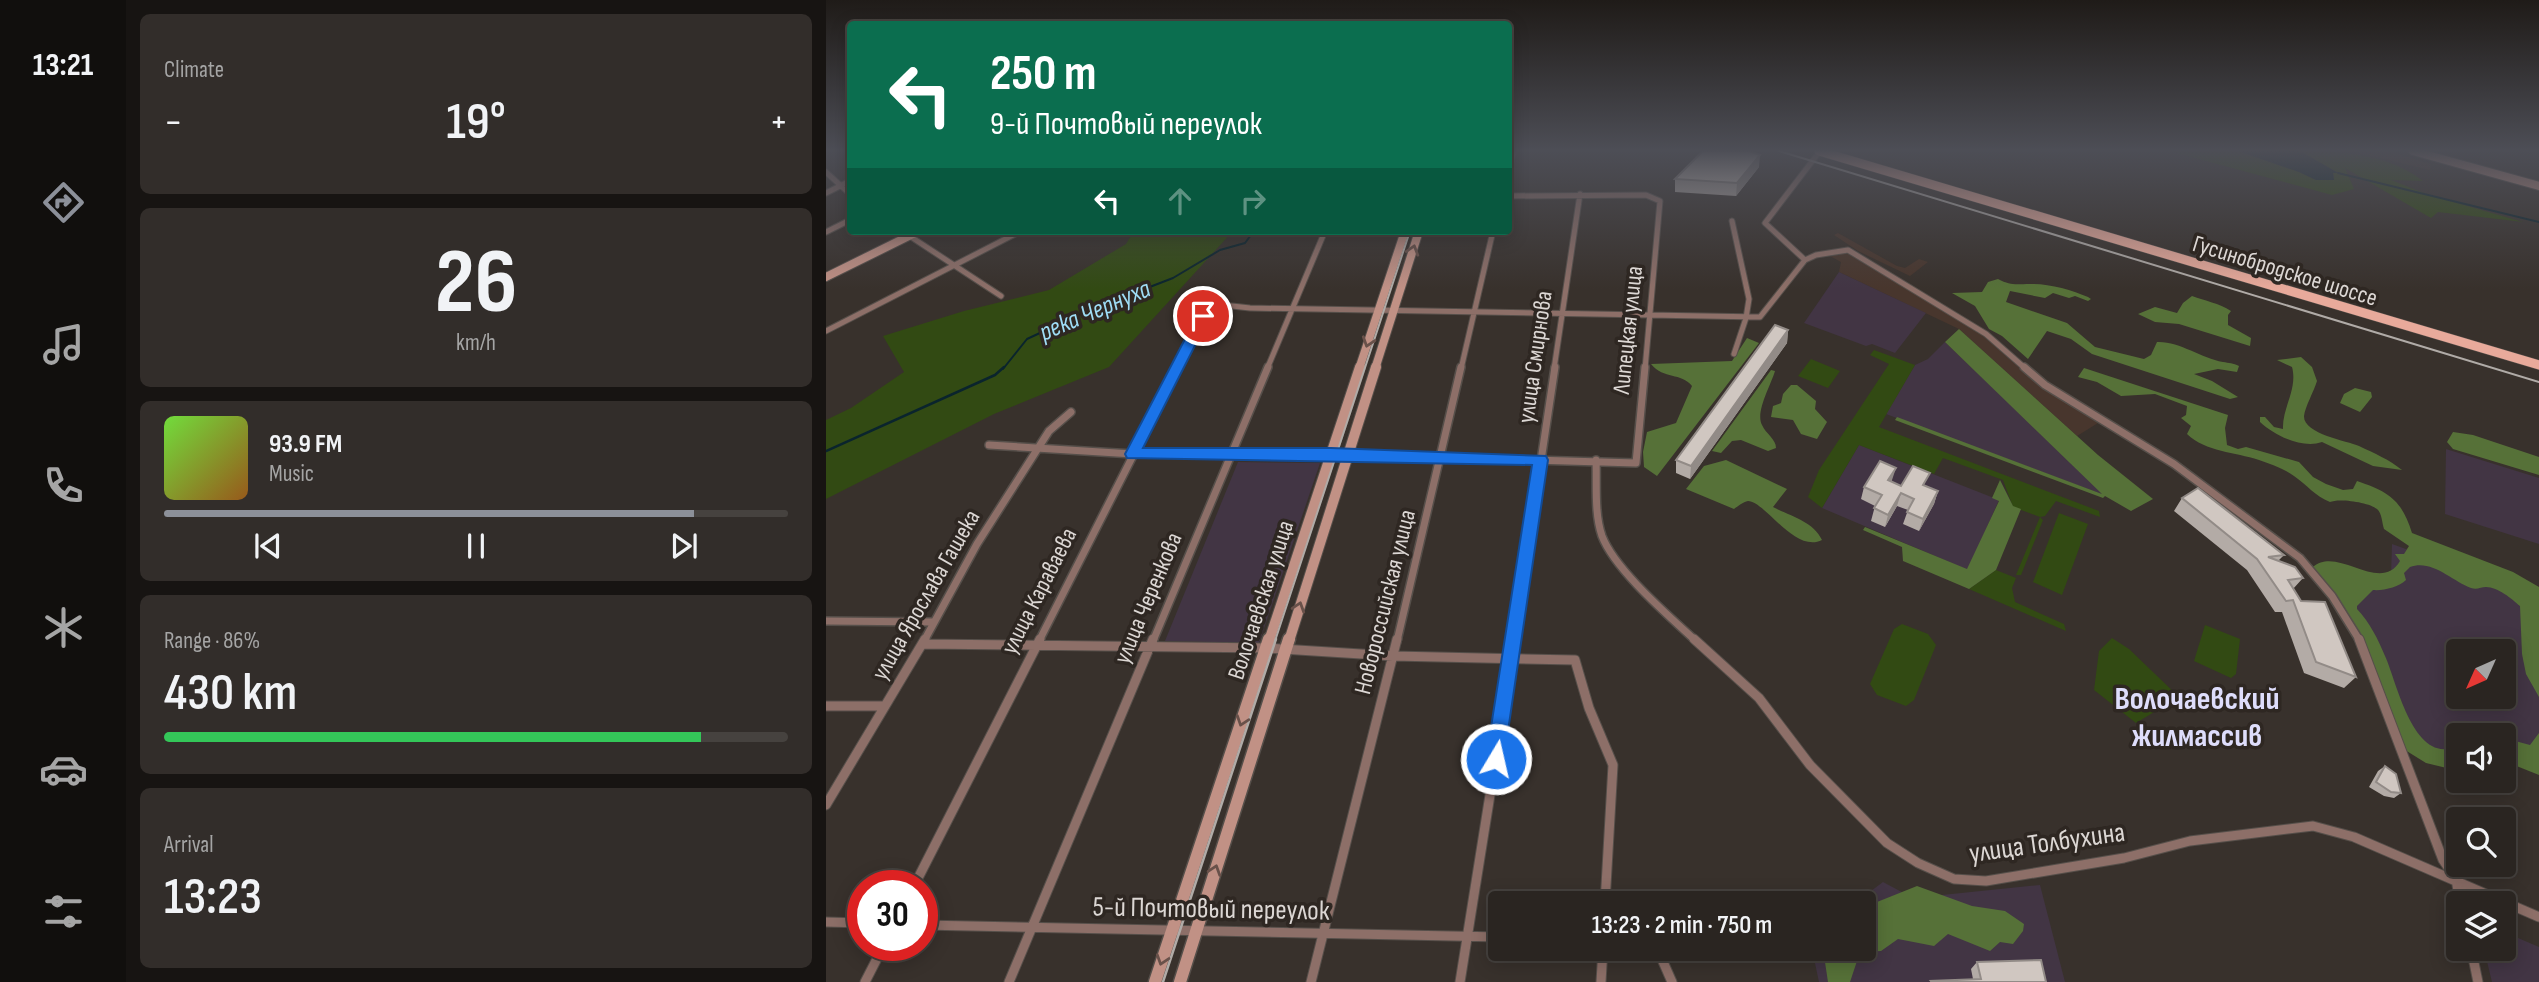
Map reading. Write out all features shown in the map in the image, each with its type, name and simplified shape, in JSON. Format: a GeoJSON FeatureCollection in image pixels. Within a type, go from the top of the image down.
{"type":"FeatureCollection","features":[{"type":"Feature","properties":{"kind":"main road","name":"Гусинобродское шоссе"},"geometry":{"type":"LineString","coordinates":[[1971,197],[2539,365]]}},
{"type":"Feature","properties":{"kind":"main road"},"geometry":{"type":"LineString","coordinates":[[826,277],[902,235]]}},
{"type":"Feature","properties":{"kind":"main road","name":"Волочаевская улица"},"geometry":{"type":"LineString","coordinates":[[1155,982],[1404,235]]}},
{"type":"Feature","properties":{"kind":"main road","name":"Волочаевская улица"},"geometry":{"type":"LineString","coordinates":[[1180,982],[1418,235]]}},
{"type":"Feature","properties":{"kind":"street","name":"улица Смирнова"},"geometry":{"type":"LineString","coordinates":[[1460,982],[1512,657],[1580,197]]}},
{"type":"Feature","properties":{"kind":"street","name":"Липецкая улица"},"geometry":{"type":"LineString","coordinates":[[1596,460],[1636,463],[1660,201],[1650,197]]}},
{"type":"Feature","properties":{"kind":"street"},"geometry":{"type":"LineString","coordinates":[[1785,197],[1766,222],[1805,260]]}},
{"type":"Feature","properties":{"kind":"street"},"geometry":{"type":"LineString","coordinates":[[1732,221],[1749,299],[1746,318],[1734,354]]}},
{"type":"Feature","properties":{"kind":"street"},"geometry":{"type":"LineString","coordinates":[[826,232],[847,222]]}},
{"type":"Feature","properties":{"kind":"street"},"geometry":{"type":"LineString","coordinates":[[909,235],[1001,296]]}},
{"type":"Feature","properties":{"kind":"street"},"geometry":{"type":"LineString","coordinates":[[826,331],[1013,235]]}},
{"type":"Feature","properties":{"kind":"street","name":"улица Черенкова"},"geometry":{"type":"LineString","coordinates":[[1009,982],[1323,235]]}},
{"type":"Feature","properties":{"kind":"street","name":"Новороссийская улица"},"geometry":{"type":"LineString","coordinates":[[1311,982],[1393,656],[1492,235]]}},
{"type":"Feature","properties":{"kind":"street"},"geometry":{"type":"LineString","coordinates":[[1223,305],[1250,308],[1760,317],[1805,260],[1816,255],[1848,250],[1986,334],[2045,385],[2174,464],[2301,558],[2332,596],[2358,636],[2443,860],[2456,879],[2458,891]]}},
{"type":"Feature","properties":{"kind":"street","name":"улица Караваева"},"geometry":{"type":"LineString","coordinates":[[922,870],[1203,316]]}},
{"type":"Feature","properties":{"kind":"street","name":"улица Ярослава Гашека"},"geometry":{"type":"LineString","coordinates":[[826,805],[922,644],[976,544],[1049,431],[1071,412]]}},
{"type":"Feature","properties":{"kind":"street"},"geometry":{"type":"LineString","coordinates":[[989,445],[1133,454],[1348,454],[1596,460]]}},
{"type":"Feature","properties":{"kind":"street","name":"улица Толбухина"},"geometry":{"type":"LineString","coordinates":[[1596,460],[1598,512],[1602,535],[1631,577],[1662,610],[1759,698],[1810,765],[1887,844],[1918,863],[1954,879],[1997,879],[2124,858],[2190,841],[2313,826],[2354,836],[2539,917]]}},
{"type":"Feature","properties":{"kind":"street"},"geometry":{"type":"LineString","coordinates":[[826,621],[933,622]]}},
{"type":"Feature","properties":{"kind":"street"},"geometry":{"type":"LineString","coordinates":[[922,644],[1267,648],[1393,656],[1575,660],[1592,717],[1613,765],[1606,891]]}},
{"type":"Feature","properties":{"kind":"street"},"geometry":{"type":"LineString","coordinates":[[826,706],[883,706]]}},
{"type":"Feature","properties":{"kind":"street"},"geometry":{"type":"LineString","coordinates":[[826,922],[847,923]]}},
{"type":"Feature","properties":{"kind":"street","name":"5-й Почтовый переулок"},"geometry":{"type":"LineString","coordinates":[[938,926],[1488,936]]}},
{"type":"Feature","properties":{"kind":"street"},"geometry":{"type":"LineString","coordinates":[[864,982],[875,961]]}},
{"type":"Feature","properties":{"kind":"street"},"geometry":{"type":"LineString","coordinates":[[1601,982],[1602,961]]}},
{"type":"Feature","properties":{"kind":"street"},"geometry":{"type":"LineString","coordinates":[[1663,961],[1672,982]]}},
{"type":"Feature","properties":{"kind":"street"},"geometry":{"type":"LineString","coordinates":[[2473,961],[2478,982]]}},
{"type":"Feature","properties":{"kind":"shaded area"},"geometry":{"type":"Polygon","coordinates":[[[1838,233],[1897,266],[1905,268],[1919,259],[1928,262],[1910,276],[1858,251],[1834,235],[1838,233]]]}},
{"type":"Feature","properties":{"kind":"shaded area"},"geometry":{"type":"Polygon","coordinates":[[[1846,252],[1974,328],[2039,385],[2098,423],[2077,436],[1959,329],[1839,272],[1841,262],[1828,255],[1846,252]]]}},
{"type":"Feature","properties":{"kind":"shaded area"},"geometry":{"type":"Polygon","coordinates":[[[1839,272],[1926,313],[1895,353],[1872,344],[1866,346],[1804,323],[1839,272]]]}},
{"type":"Feature","properties":{"kind":"shaded area"},"geometry":{"type":"Polygon","coordinates":[[[1945,342],[2104,495],[1886,414],[1915,365],[1928,359],[1945,342]]]}},
{"type":"Feature","properties":{"kind":"shaded area"},"geometry":{"type":"Polygon","coordinates":[[[1859,445],[1999,500],[1968,570],[1822,508],[1859,445]]]}},
{"type":"Feature","properties":{"kind":"shaded area"},"geometry":{"type":"Polygon","coordinates":[[[2446,449],[2539,478],[2539,544],[2445,514],[2446,449]]]}},
{"type":"Feature","properties":{"kind":"shaded area"},"geometry":{"type":"Polygon","coordinates":[[[1238,462],[1320,463],[1259,643],[1165,641],[1238,462]]]}},
{"type":"Feature","properties":{"kind":"shaded area"},"geometry":{"type":"Polygon","coordinates":[[[2392,544],[2539,597],[2539,770],[2516,761],[2516,723],[2446,723],[2446,761],[2406,747],[2332,565],[2381,585],[2391,576],[2392,544]]]}},
{"type":"Feature","properties":{"kind":"shaded area"},"geometry":{"type":"Polygon","coordinates":[[[1883,882],[1913,898],[2040,885],[2065,982],[1819,982],[1815,961],[1876,961],[1876,891],[1871,891],[1883,882]]]}},
{"type":"Feature","properties":{"kind":"shaded area"},"geometry":{"type":"Polygon","coordinates":[[[2516,937],[2539,947],[2539,982],[2492,982],[2487,961],[2516,961],[2516,937]]]}},
{"type":"Feature","properties":{"kind":"green space"},"geometry":{"type":"Polygon","coordinates":[[[2395,197],[2435,197],[2523,222],[2438,212],[2431,218],[2395,197]]]}},
{"type":"Feature","properties":{"kind":"green space"},"geometry":{"type":"Polygon","coordinates":[[[1132,235],[1229,235],[1109,367],[994,414],[826,499],[826,420],[851,408],[904,372],[883,336],[964,311],[1049,290],[1126,244],[1132,235]]]}},
{"type":"Feature","properties":{"kind":"green space"},"geometry":{"type":"Polygon","coordinates":[[[1998,279],[2014,284],[2052,286],[2091,299],[2088,301],[2075,296],[2069,298],[2053,293],[2045,298],[2010,291],[2006,302],[2067,323],[2095,347],[2144,359],[2151,355],[2157,342],[2165,342],[2239,366],[2237,372],[2218,369],[2194,374],[2212,381],[2238,397],[2230,399],[2092,354],[2071,339],[2047,331],[2028,359],[2002,336],[1989,329],[1975,306],[1952,293],[1982,292],[1988,282],[1998,279]]]}},
{"type":"Feature","properties":{"kind":"green space"},"geometry":{"type":"Polygon","coordinates":[[[2192,296],[2231,311],[2228,325],[2251,338],[2250,346],[2179,324],[2155,322],[2138,314],[2155,307],[2177,313],[2183,303],[2192,296]]]}},
{"type":"Feature","properties":{"kind":"green space"},"geometry":{"type":"Polygon","coordinates":[[[1959,329],[2098,455],[2153,499],[2131,511],[2105,496],[2103,498],[1895,420],[1897,417],[2102,494],[1945,342],[1959,329]]]}},
{"type":"Feature","properties":{"kind":"green space"},"geometry":{"type":"Polygon","coordinates":[[[1747,338],[1759,343],[1657,476],[1644,467],[1643,452],[1647,432],[1676,423],[1692,386],[1683,379],[1661,372],[1651,364],[1732,361],[1747,338]]]}},
{"type":"Feature","properties":{"kind":"green space"},"geometry":{"type":"Polygon","coordinates":[[[1874,350],[1915,365],[1879,427],[2099,511],[2100,517],[2056,501],[2045,516],[2040,517],[2013,507],[2003,480],[1943,458],[1934,474],[1859,445],[1822,508],[1808,497],[1819,470],[1889,364],[1870,355],[1874,350]]]}},
{"type":"Feature","properties":{"kind":"green space"},"geometry":{"type":"Polygon","coordinates":[[[2301,357],[2312,367],[2317,381],[2304,416],[2310,428],[2359,446],[2402,470],[2373,466],[2322,442],[2306,444],[2290,440],[2260,422],[2260,417],[2265,417],[2274,427],[2283,429],[2293,375],[2292,367],[2277,360],[2301,357]]]}},
{"type":"Feature","properties":{"kind":"green space"},"geometry":{"type":"Polygon","coordinates":[[[1811,359],[1840,371],[1828,388],[1798,376],[1811,359]]]}},
{"type":"Feature","properties":{"kind":"green space"},"geometry":{"type":"Polygon","coordinates":[[[2084,368],[2228,415],[2225,428],[2227,445],[2238,449],[2246,447],[2299,462],[2313,477],[2343,490],[2353,489],[2357,481],[2378,489],[2399,505],[2412,533],[2513,572],[2539,587],[2539,697],[2526,674],[2522,654],[2520,606],[2495,589],[2471,588],[2434,568],[2418,565],[2410,567],[2404,573],[2406,580],[2391,588],[2373,590],[2357,606],[2376,637],[2402,702],[2419,734],[2430,745],[2446,748],[2446,768],[2426,763],[2405,750],[2368,650],[2313,567],[2323,562],[2334,562],[2370,572],[2392,570],[2400,561],[2395,554],[2404,554],[2409,546],[2384,529],[2377,509],[2361,503],[2330,502],[2282,469],[2203,445],[2187,434],[2191,426],[2181,418],[2186,415],[2187,406],[2155,394],[2121,396],[2097,382],[2078,377],[2084,368]]]}},
{"type":"Feature","properties":{"kind":"green space"},"geometry":{"type":"Polygon","coordinates":[[[1771,370],[1775,371],[1762,406],[1760,420],[1776,448],[1768,451],[1741,440],[1732,441],[1721,453],[1712,451],[1771,370]]]}},
{"type":"Feature","properties":{"kind":"green space"},"geometry":{"type":"Polygon","coordinates":[[[1791,385],[1797,385],[1816,401],[1815,409],[1827,422],[1817,439],[1801,434],[1793,420],[1771,417],[1773,406],[1781,403],[1783,394],[1791,385]]]}},
{"type":"Feature","properties":{"kind":"green space"},"geometry":{"type":"Polygon","coordinates":[[[2355,388],[2371,392],[2372,397],[2360,412],[2340,403],[2344,394],[2355,388]]]}},
{"type":"Feature","properties":{"kind":"green space"},"geometry":{"type":"Polygon","coordinates":[[[2453,432],[2473,435],[2539,457],[2539,475],[2453,449],[2447,442],[2453,432]]]}},
{"type":"Feature","properties":{"kind":"green space"},"geometry":{"type":"Polygon","coordinates":[[[1726,460],[1787,489],[1773,507],[1813,528],[1822,540],[1801,540],[1755,503],[1748,501],[1734,509],[1686,489],[1704,466],[1726,460]]]}},
{"type":"Feature","properties":{"kind":"green space"},"geometry":{"type":"Polygon","coordinates":[[[2000,480],[2013,506],[2021,509],[1996,570],[1969,589],[1903,561],[1902,547],[1863,530],[1865,527],[1967,569],[1999,501],[1992,498],[2000,480]]]}},
{"type":"Feature","properties":{"kind":"green space"},"geometry":{"type":"Polygon","coordinates":[[[2059,513],[2088,524],[2062,595],[2033,582],[2059,513]]]}},
{"type":"Feature","properties":{"kind":"green space"},"geometry":{"type":"Polygon","coordinates":[[[2040,517],[2043,520],[2021,575],[2016,575],[2040,517]]]}},
{"type":"Feature","properties":{"kind":"green space"},"geometry":{"type":"Polygon","coordinates":[[[1996,570],[2016,578],[2012,588],[2015,602],[2064,624],[2066,631],[1969,589],[1996,570]]]}},
{"type":"Feature","properties":{"kind":"green space"},"geometry":{"type":"Polygon","coordinates":[[[1902,624],[1928,634],[1936,645],[1914,700],[1906,706],[1877,695],[1870,684],[1894,629],[1902,624]]]}},
{"type":"Feature","properties":{"kind":"green space"},"geometry":{"type":"Polygon","coordinates":[[[2205,625],[2240,639],[2236,674],[2231,678],[2194,661],[2205,625]]]}},
{"type":"Feature","properties":{"kind":"green space"},"geometry":{"type":"Polygon","coordinates":[[[2112,638],[2129,649],[2179,697],[2136,723],[2094,690],[2099,651],[2112,638]]]}},
{"type":"Feature","properties":{"kind":"green space"},"geometry":{"type":"Polygon","coordinates":[[[2539,733],[2539,775],[2516,766],[2516,741],[2530,745],[2539,733]]]}},
{"type":"Feature","properties":{"kind":"green space"},"geometry":{"type":"Polygon","coordinates":[[[1917,886],[1972,906],[2005,911],[2024,924],[2023,931],[2013,944],[2000,942],[1990,951],[1948,934],[1934,946],[1898,939],[1881,951],[1876,951],[1876,902],[1917,886]]]}},
{"type":"Feature","properties":{"kind":"green space"},"geometry":{"type":"Polygon","coordinates":[[[1825,961],[1857,961],[1850,982],[1828,982],[1825,961]]]}},
{"type":"Feature","properties":{"kind":"building"},"geometry":{"type":"Polygon","coordinates":[[[1775,325],[1788,330],[1691,466],[1676,460],[1775,325]]]}},
{"type":"Feature","properties":{"kind":"building"},"geometry":{"type":"Polygon","coordinates":[[[1880,461],[1896,468],[1888,480],[1901,486],[1913,466],[1930,473],[1923,485],[1938,491],[1923,519],[1907,512],[1914,499],[1901,493],[1888,515],[1874,508],[1882,495],[1864,487],[1880,461]]]}},
{"type":"Feature","properties":{"kind":"building"},"geometry":{"type":"Polygon","coordinates":[[[2198,488],[2284,555],[2268,557],[2295,567],[2303,578],[2288,580],[2301,601],[2325,602],[2356,677],[2316,662],[2293,600],[2286,601],[2257,559],[2182,498],[2198,488]]]}},
{"type":"Feature","properties":{"kind":"building"},"geometry":{"type":"Polygon","coordinates":[[[2385,766],[2396,774],[2401,793],[2391,792],[2376,782],[2385,766]]]}},
{"type":"Feature","properties":{"kind":"building"},"geometry":{"type":"Polygon","coordinates":[[[2041,960],[2046,982],[1931,981],[1981,979],[1977,962],[2041,960]]]}},
{"type":"Feature","properties":{"kind":"waterway"},"geometry":{"type":"LineString","coordinates":[[2436,197],[2539,222]]}},
{"type":"Feature","properties":{"kind":"waterway","name":"река Чернуха"},"geometry":{"type":"LineString","coordinates":[[1003,369],[1027,339],[1085,312],[1173,278],[1220,250],[1245,243],[1251,235]]}},
{"type":"Feature","properties":{"kind":"waterway","name":"река Чернуха"},"geometry":{"type":"LineString","coordinates":[[826,451],[995,375],[1004,367]]}},
{"type":"Feature","properties":{"kind":"tram line"},"geometry":{"type":"LineString","coordinates":[[1930,197],[2539,382]]}},
{"type":"Feature","properties":{"kind":"tram line"},"geometry":{"type":"LineString","coordinates":[[1275,641],[1409,235]]}},
{"type":"Feature","properties":{"kind":"tram line"},"geometry":{"type":"LineString","coordinates":[[1163,982],[1276,639]]}},
{"type":"Feature","properties":{"kind":"district","name":"Волочаевский жилмассив"},"geometry":{"type":"Point","coordinates":[2197,718]}},
{"type":"Feature","properties":{"kind":"route"},"geometry":{"type":"LineString","coordinates":[[1203,316],[1133,454],[1331,454],[1540,460],[1496,759]]}}]}
